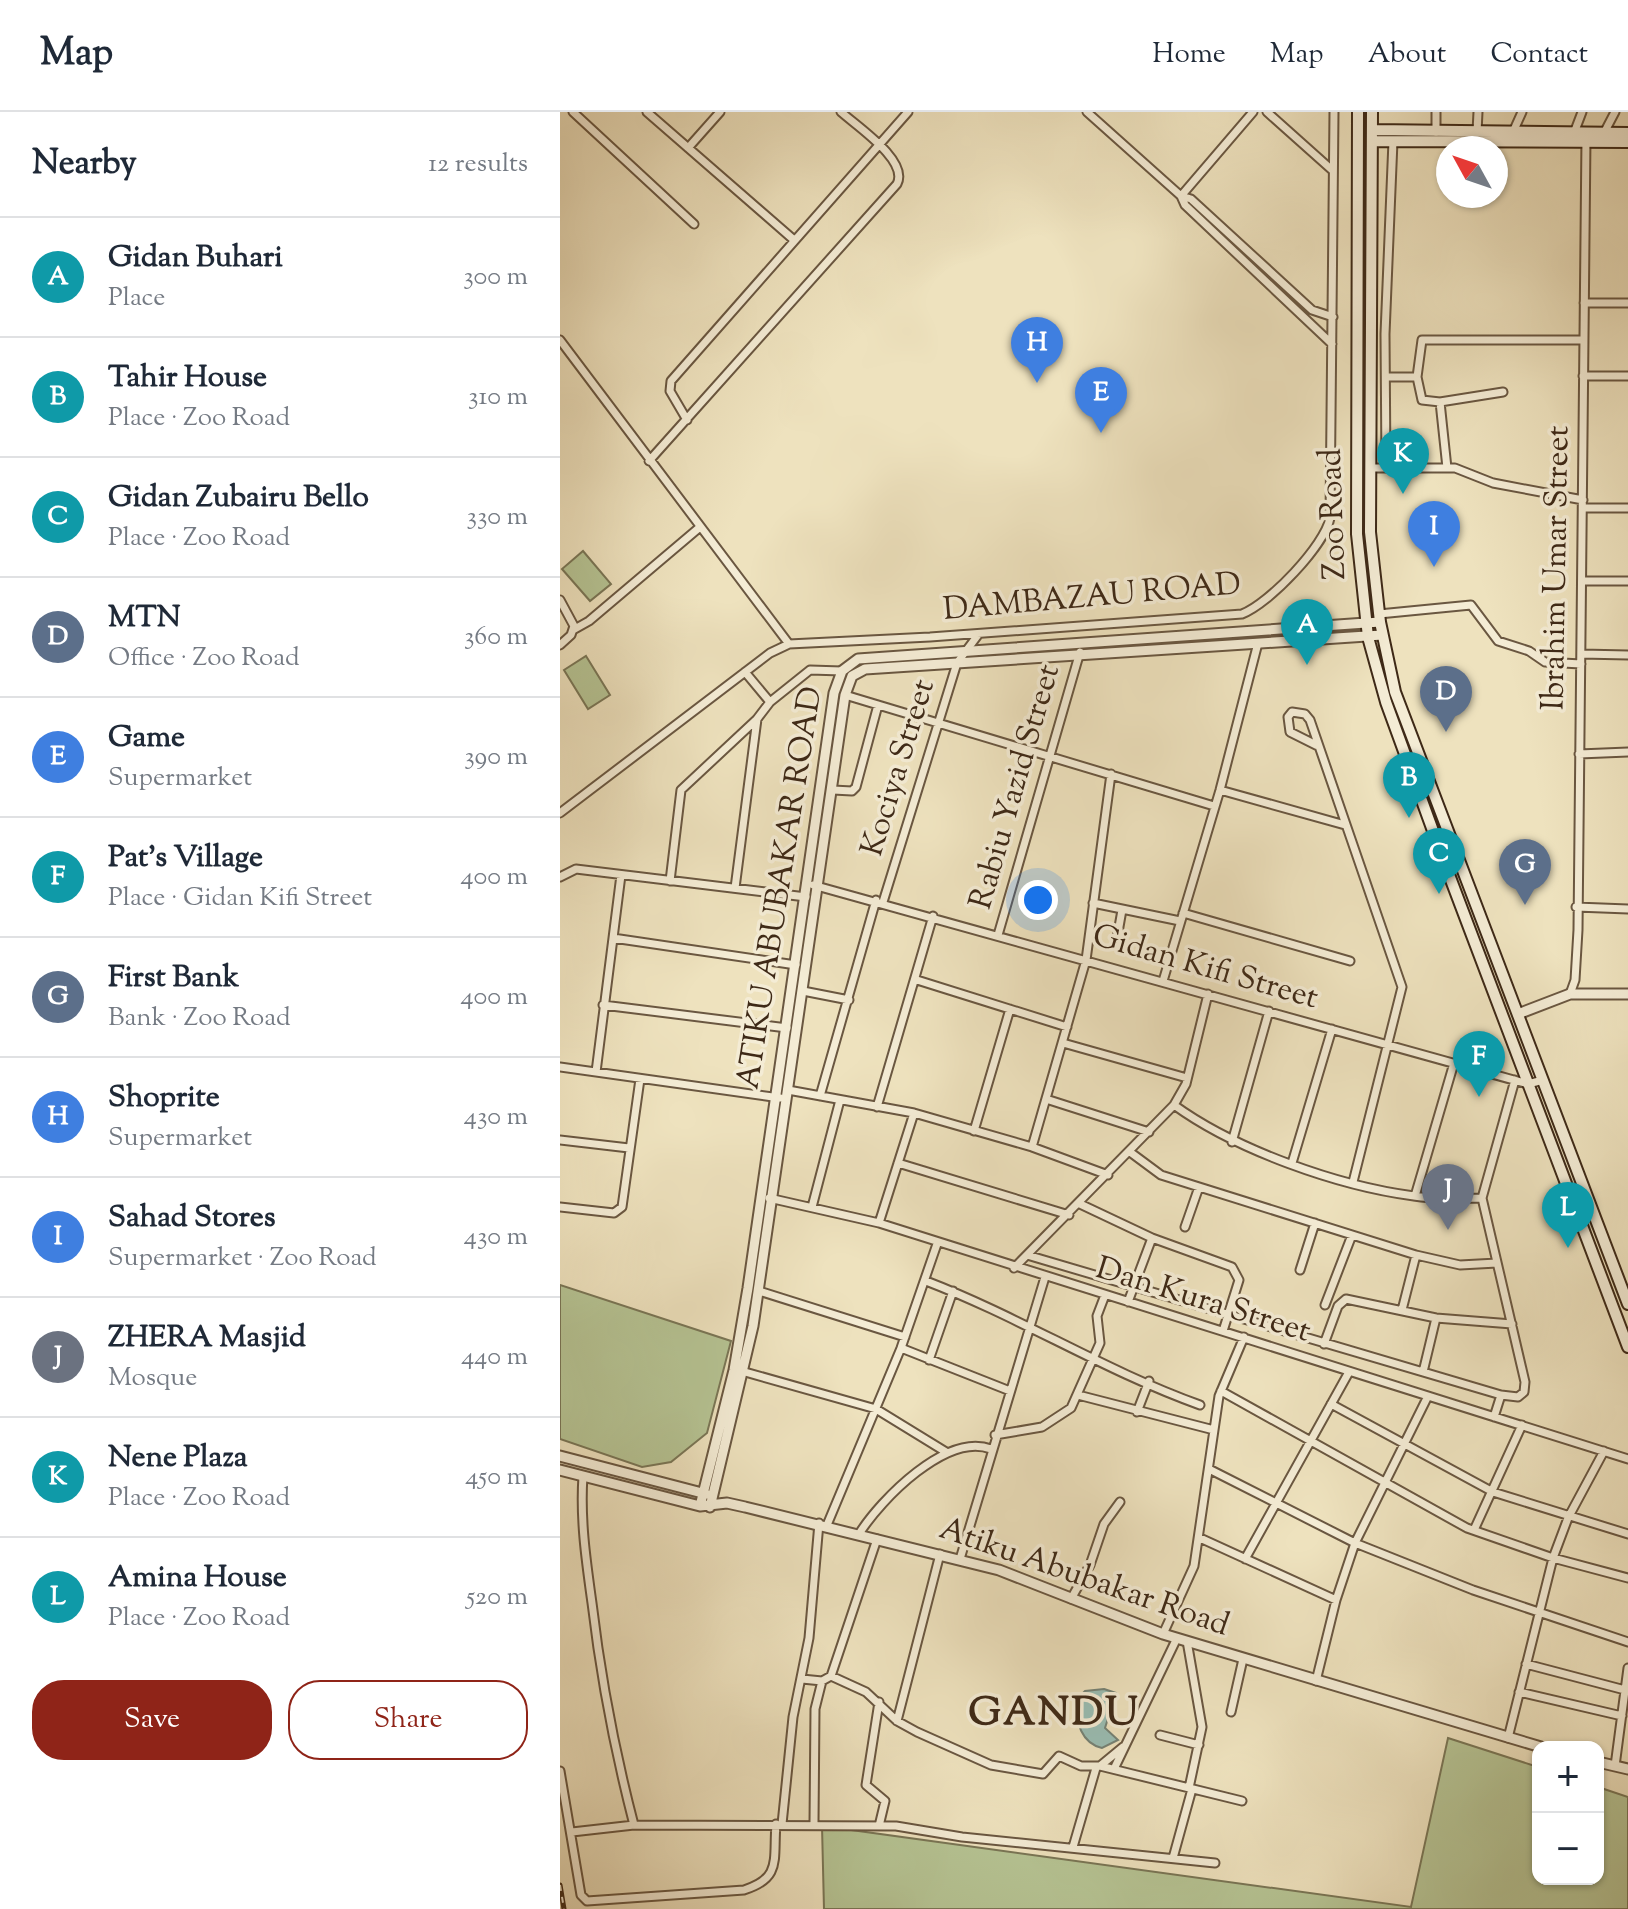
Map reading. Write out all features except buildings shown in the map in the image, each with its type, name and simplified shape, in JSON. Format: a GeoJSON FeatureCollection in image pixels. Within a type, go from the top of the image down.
{"type":"FeatureCollection","features":[{"type":"Feature","properties":{"kind":"main road","name":"Zoo Road"},"geometry":{"type":"LineString","coordinates":[[1358,112],[1357,534],[1368,637],[1386,702],[1628,1347]]}},
{"type":"Feature","properties":{"kind":"main road","name":"Zoo Road"},"geometry":{"type":"LineString","coordinates":[[1372,112],[1370,532],[1382,635],[1395,692],[1628,1304]]}},
{"type":"Feature","properties":{"kind":"main road"},"geometry":{"type":"LineString","coordinates":[[1372,136],[1513,132],[1574,133],[1586,137],[1628,133]]}},
{"type":"Feature","properties":{"kind":"main road"},"geometry":{"type":"LineString","coordinates":[[1372,136],[1393,141],[1586,137],[1628,142]]}},
{"type":"Feature","properties":{"kind":"street"},"geometry":{"type":"LineString","coordinates":[[573,112],[694,224]]}},
{"type":"Feature","properties":{"kind":"street"},"geometry":{"type":"LineString","coordinates":[[647,112],[794,240]]}},
{"type":"Feature","properties":{"kind":"street"},"geometry":{"type":"LineString","coordinates":[[688,148],[720,112]]}},
{"type":"Feature","properties":{"kind":"street"},"geometry":{"type":"LineString","coordinates":[[649,461],[897,184],[901,170],[841,112]]}},
{"type":"Feature","properties":{"kind":"street"},"geometry":{"type":"LineString","coordinates":[[687,420],[670,391],[671,381],[907,112]]}},
{"type":"Feature","properties":{"kind":"street"},"geometry":{"type":"LineString","coordinates":[[1087,112],[1181,196],[1185,205],[1332,344]]}},
{"type":"Feature","properties":{"kind":"street"},"geometry":{"type":"LineString","coordinates":[[1181,196],[1253,112]]}},
{"type":"Feature","properties":{"kind":"street"},"geometry":{"type":"LineString","coordinates":[[1267,112],[1332,170]]}},
{"type":"Feature","properties":{"kind":"street","name":"DAMBAZAU ROAD"},"geometry":{"type":"LineString","coordinates":[[560,813],[745,672],[789,644],[978,634],[1242,614],[1262,605],[1324,537],[1330,518],[1334,112]]}},
{"type":"Feature","properties":{"kind":"street"},"geometry":{"type":"LineString","coordinates":[[1436,112],[1436,132]]}},
{"type":"Feature","properties":{"kind":"street"},"geometry":{"type":"LineString","coordinates":[[1477,132],[1478,112]]}},
{"type":"Feature","properties":{"kind":"street"},"geometry":{"type":"LineString","coordinates":[[1513,132],[1522,112]]}},
{"type":"Feature","properties":{"kind":"street"},"geometry":{"type":"LineString","coordinates":[[1574,133],[1582,112]]}},
{"type":"Feature","properties":{"kind":"street"},"geometry":{"type":"LineString","coordinates":[[1604,133],[1615,112]]}},
{"type":"Feature","properties":{"kind":"street","name":"Ibrahim Umar Street"},"geometry":{"type":"LineString","coordinates":[[1570,994],[1575,980],[1581,664],[1586,137]]}},
{"type":"Feature","properties":{"kind":"street"},"geometry":{"type":"LineString","coordinates":[[1386,468],[1385,334],[1393,141]]}},
{"type":"Feature","properties":{"kind":"street"},"geometry":{"type":"LineString","coordinates":[[1181,196],[1191,199],[1312,310],[1333,317]]}},
{"type":"Feature","properties":{"kind":"street"},"geometry":{"type":"LineString","coordinates":[[1372,235],[1389,234]]}},
{"type":"Feature","properties":{"kind":"street"},"geometry":{"type":"LineString","coordinates":[[1584,303],[1628,303]]}},
{"type":"Feature","properties":{"kind":"street"},"geometry":{"type":"LineString","coordinates":[[1371,335],[1385,334]]}},
{"type":"Feature","properties":{"kind":"street"},"geometry":{"type":"LineString","coordinates":[[1503,392],[1440,402],[1420,398],[1417,377],[1420,343],[1424,339],[1583,340]]}},
{"type":"Feature","properties":{"kind":"street"},"geometry":{"type":"LineString","coordinates":[[560,340],[789,644]]}},
{"type":"Feature","properties":{"kind":"street"},"geometry":{"type":"LineString","coordinates":[[1583,376],[1628,376]]}},
{"type":"Feature","properties":{"kind":"street"},"geometry":{"type":"LineString","coordinates":[[1386,377],[1417,377]]}},
{"type":"Feature","properties":{"kind":"street"},"geometry":{"type":"LineString","coordinates":[[1440,402],[1447,468]]}},
{"type":"Feature","properties":{"kind":"street"},"geometry":{"type":"LineString","coordinates":[[1370,468],[1447,468],[1493,483],[1583,504],[1628,508]]}},
{"type":"Feature","properties":{"kind":"street"},"geometry":{"type":"LineString","coordinates":[[560,645],[573,630],[589,621],[700,527]]}},
{"type":"Feature","properties":{"kind":"street"},"geometry":{"type":"LineString","coordinates":[[1582,581],[1628,581]]}},
{"type":"Feature","properties":{"kind":"street"},"geometry":{"type":"LineString","coordinates":[[560,600],[571,615],[573,630]]}},
{"type":"Feature","properties":{"kind":"street"},"geometry":{"type":"LineString","coordinates":[[1379,618],[1471,605],[1498,641],[1529,651],[1545,662],[1581,664]]}},
{"type":"Feature","properties":{"kind":"street"},"geometry":{"type":"LineString","coordinates":[[1184,618],[1184,636]]}},
{"type":"Feature","properties":{"kind":"street","name":"ATIKU ABUBAKAR ROAD"},"geometry":{"type":"LineString","coordinates":[[705,1507],[734,1370],[762,1196],[783,1095],[787,1028],[807,884],[834,693],[842,671],[858,659],[1366,624],[1379,618]]}},
{"type":"Feature","properties":{"kind":"street","name":"Kociya Street"},"geometry":{"type":"LineString","coordinates":[[820,1096],[936,722],[957,663],[978,634]]}},
{"type":"Feature","properties":{"kind":"street"},"geometry":{"type":"LineString","coordinates":[[708,1495],[745,1372],[773,1198],[783,1095],[820,886],[845,695],[852,676],[865,669],[1080,652],[1382,635]]}},
{"type":"Feature","properties":{"kind":"street"},"geometry":{"type":"LineString","coordinates":[[1163,981],[1220,790],[1258,643]]}},
{"type":"Feature","properties":{"kind":"street","name":"Rabiu Yazid Street"},"geometry":{"type":"LineString","coordinates":[[998,935],[1080,652]]}},
{"type":"Feature","properties":{"kind":"street"},"geometry":{"type":"LineString","coordinates":[[1581,654],[1628,655]]}},
{"type":"Feature","properties":{"kind":"street"},"geometry":{"type":"LineString","coordinates":[[670,881],[681,790],[757,719],[770,702],[810,670],[842,671]]}},
{"type":"Feature","properties":{"kind":"street"},"geometry":{"type":"LineString","coordinates":[[745,672],[770,702]]}},
{"type":"Feature","properties":{"kind":"street"},"geometry":{"type":"LineString","coordinates":[[845,695],[1214,806]]}},
{"type":"Feature","properties":{"kind":"street"},"geometry":{"type":"LineString","coordinates":[[833,790],[852,791],[856,787],[878,705]]}},
{"type":"Feature","properties":{"kind":"street"},"geometry":{"type":"LineString","coordinates":[[1316,745],[1290,732],[1288,717],[1292,712],[1305,714],[1310,720],[1316,745],[1401,979],[1388,1045],[1353,1182]]}},
{"type":"Feature","properties":{"kind":"street"},"geometry":{"type":"LineString","coordinates":[[735,888],[757,719]]}},
{"type":"Feature","properties":{"kind":"street"},"geometry":{"type":"LineString","coordinates":[[1579,754],[1628,752]]}},
{"type":"Feature","properties":{"kind":"street"},"geometry":{"type":"LineString","coordinates":[[1032,1147],[1086,960],[1111,774]]}},
{"type":"Feature","properties":{"kind":"street"},"geometry":{"type":"LineString","coordinates":[[1220,790],[1345,825]]}},
{"type":"Feature","properties":{"kind":"street"},"geometry":{"type":"LineString","coordinates":[[560,877],[576,869],[806,897]]}},
{"type":"Feature","properties":{"kind":"street"},"geometry":{"type":"LineString","coordinates":[[596,1072],[621,875]]}},
{"type":"Feature","properties":{"kind":"street","name":"Gidan Kifi Street"},"geometry":{"type":"LineString","coordinates":[[807,884],[880,901],[1528,1084]]}},
{"type":"Feature","properties":{"kind":"street"},"geometry":{"type":"LineString","coordinates":[[1093,903],[1122,910],[1182,917],[1350,961]]}},
{"type":"Feature","properties":{"kind":"street"},"geometry":{"type":"LineString","coordinates":[[1576,907],[1628,909]]}},
{"type":"Feature","properties":{"kind":"street"},"geometry":{"type":"LineString","coordinates":[[1117,938],[1122,910]]}},
{"type":"Feature","properties":{"kind":"street"},"geometry":{"type":"LineString","coordinates":[[877,1107],[917,980],[933,916]]}},
{"type":"Feature","properties":{"kind":"street"},"geometry":{"type":"LineString","coordinates":[[613,938],[796,965]]}},
{"type":"Feature","properties":{"kind":"street"},"geometry":{"type":"LineString","coordinates":[[917,980],[1067,1027]]}},
{"type":"Feature","properties":{"kind":"street"},"geometry":{"type":"LineString","coordinates":[[803,991],[849,1000]]}},
{"type":"Feature","properties":{"kind":"street"},"geometry":{"type":"LineString","coordinates":[[1014,1268],[1174,1105],[1187,1078],[1208,994]]}},
{"type":"Feature","properties":{"kind":"street"},"geometry":{"type":"LineString","coordinates":[[1518,1014],[1570,994],[1628,994]]}},
{"type":"Feature","properties":{"kind":"street"},"geometry":{"type":"LineString","coordinates":[[603,1005],[787,1028]]}},
{"type":"Feature","properties":{"kind":"street"},"geometry":{"type":"LineString","coordinates":[[974,1131],[1010,1009]]}},
{"type":"Feature","properties":{"kind":"street"},"geometry":{"type":"LineString","coordinates":[[1232,1142],[1269,1011]]}},
{"type":"Feature","properties":{"kind":"street"},"geometry":{"type":"LineString","coordinates":[[1292,1163],[1332,1029]]}},
{"type":"Feature","properties":{"kind":"street"},"geometry":{"type":"LineString","coordinates":[[1063,1043],[1187,1078]]}},
{"type":"Feature","properties":{"kind":"street"},"geometry":{"type":"LineString","coordinates":[[1415,1196],[1454,1063]]}},
{"type":"Feature","properties":{"kind":"street"},"geometry":{"type":"LineString","coordinates":[[560,1067],[783,1095],[820,1096],[914,1113],[1032,1147],[1108,1175]]}},
{"type":"Feature","properties":{"kind":"street"},"geometry":{"type":"LineString","coordinates":[[560,1207],[619,1211],[626,1198],[629,1148],[640,1079]]}},
{"type":"Feature","properties":{"kind":"street"},"geometry":{"type":"LineString","coordinates":[[1027,1255],[1324,1344],[1501,1395],[1518,1397],[1524,1392],[1512,1324],[1482,1198],[1515,1080]]}},
{"type":"Feature","properties":{"kind":"street"},"geometry":{"type":"LineString","coordinates":[[1528,1084],[1543,1080]]}},
{"type":"Feature","properties":{"kind":"street"},"geometry":{"type":"LineString","coordinates":[[1046,1099],[1149,1132]]}},
{"type":"Feature","properties":{"kind":"street"},"geometry":{"type":"LineString","coordinates":[[812,1207],[840,1100]]}},
{"type":"Feature","properties":{"kind":"street"},"geometry":{"type":"LineString","coordinates":[[1174,1105],[1232,1142],[1353,1182],[1415,1196],[1482,1198]]}},
{"type":"Feature","properties":{"kind":"street"},"geometry":{"type":"LineString","coordinates":[[879,1223],[914,1113]]}},
{"type":"Feature","properties":{"kind":"street"},"geometry":{"type":"LineString","coordinates":[[560,1140],[629,1148]]}},
{"type":"Feature","properties":{"kind":"street"},"geometry":{"type":"LineString","coordinates":[[1130,1152],[1153,1172],[1416,1255],[1460,1265],[1497,1263]]}},
{"type":"Feature","properties":{"kind":"street"},"geometry":{"type":"LineString","coordinates":[[898,1163],[1069,1215]]}},
{"type":"Feature","properties":{"kind":"street"},"geometry":{"type":"LineString","coordinates":[[1185,1227],[1199,1187]]}},
{"type":"Feature","properties":{"kind":"street","name":"Dan Kura Street"},"geometry":{"type":"LineString","coordinates":[[762,1196],[879,1223],[937,1244],[1244,1337],[1628,1459]]}},
{"type":"Feature","properties":{"kind":"street"},"geometry":{"type":"LineString","coordinates":[[1080,1204],[1152,1238],[1232,1267],[1239,1280],[1223,1331]]}},
{"type":"Feature","properties":{"kind":"street"},"geometry":{"type":"LineString","coordinates":[[1300,1270],[1315,1223]]}},
{"type":"Feature","properties":{"kind":"street"},"geometry":{"type":"LineString","coordinates":[[1325,1305],[1352,1235]]}},
{"type":"Feature","properties":{"kind":"street"},"geometry":{"type":"LineString","coordinates":[[1128,1302],[1152,1238]]}},
{"type":"Feature","properties":{"kind":"street"},"geometry":{"type":"LineString","coordinates":[[560,1771],[581,1895],[587,1901],[744,1890],[764,1884],[772,1872],[793,1717],[809,1638],[823,1524],[901,1348],[937,1244]]}},
{"type":"Feature","properties":{"kind":"street"},"geometry":{"type":"LineString","coordinates":[[1402,1310],[1416,1255]]}},
{"type":"Feature","properties":{"kind":"street"},"geometry":{"type":"LineString","coordinates":[[960,1559],[1045,1277]]}},
{"type":"Feature","properties":{"kind":"street"},"geometry":{"type":"LineString","coordinates":[[926,1281],[1200,1405]]}},
{"type":"Feature","properties":{"kind":"street"},"geometry":{"type":"LineString","coordinates":[[759,1291],[905,1337]]}},
{"type":"Feature","properties":{"kind":"street"},"geometry":{"type":"LineString","coordinates":[[929,1360],[953,1291]]}},
{"type":"Feature","properties":{"kind":"street"},"geometry":{"type":"LineString","coordinates":[[995,1435],[1042,1427],[1068,1411],[1101,1341],[1097,1316],[1105,1295]]}},
{"type":"Feature","properties":{"kind":"street"},"geometry":{"type":"LineString","coordinates":[[1324,1344],[1338,1306],[1346,1299],[1436,1318],[1512,1324]]}},
{"type":"Feature","properties":{"kind":"street"},"geometry":{"type":"LineString","coordinates":[[1423,1372],[1436,1318]]}},
{"type":"Feature","properties":{"kind":"street"},"geometry":{"type":"LineString","coordinates":[[1163,1634],[1192,1573],[1221,1391],[1244,1337]]}},
{"type":"Feature","properties":{"kind":"street"},"geometry":{"type":"LineString","coordinates":[[901,1348],[1010,1391]]}},
{"type":"Feature","properties":{"kind":"street"},"geometry":{"type":"LineString","coordinates":[[745,1372],[876,1409],[946,1452]]}},
{"type":"Feature","properties":{"kind":"street"},"geometry":{"type":"LineString","coordinates":[[1245,1559],[1349,1372]]}},
{"type":"Feature","properties":{"kind":"street"},"geometry":{"type":"LineString","coordinates":[[1137,1412],[1149,1381]]}},
{"type":"Feature","properties":{"kind":"street"},"geometry":{"type":"LineString","coordinates":[[1221,1391],[1474,1530],[1553,1558],[1628,1578]]}},
{"type":"Feature","properties":{"kind":"street"},"geometry":{"type":"LineString","coordinates":[[1078,1395],[1214,1430]]}},
{"type":"Feature","properties":{"kind":"street"},"geometry":{"type":"LineString","coordinates":[[1494,1417],[1501,1395]]}},
{"type":"Feature","properties":{"kind":"street"},"geometry":{"type":"LineString","coordinates":[[1316,1681],[1336,1600],[1355,1543],[1428,1396]]}},
{"type":"Feature","properties":{"kind":"street"},"geometry":{"type":"LineString","coordinates":[[1331,1404],[1493,1492],[1568,1518],[1628,1534]]}},
{"type":"Feature","properties":{"kind":"street"},"geometry":{"type":"LineString","coordinates":[[1474,1530],[1522,1425]]}},
{"type":"Feature","properties":{"kind":"street"},"geometry":{"type":"LineString","coordinates":[[859,1534],[886,1501],[946,1452],[967,1445],[991,1449]]}},
{"type":"Feature","properties":{"kind":"street"},"geometry":{"type":"LineString","coordinates":[[1508,1738],[1553,1558],[1568,1518],[1604,1451]]}},
{"type":"Feature","properties":{"kind":"street"},"geometry":{"type":"LineString","coordinates":[[560,1456],[708,1495],[727,1503]]}},
{"type":"Feature","properties":{"kind":"street"},"geometry":{"type":"LineString","coordinates":[[1209,1469],[1355,1543],[1539,1613],[1628,1642]]}},
{"type":"Feature","properties":{"kind":"street","name":"Atiku Abubakar Road"},"geometry":{"type":"LineString","coordinates":[[560,1470],[705,1507],[727,1503],[960,1559],[1163,1634],[1532,1745]]}},
{"type":"Feature","properties":{"kind":"street"},"geometry":{"type":"LineString","coordinates":[[583,1476],[581,1521],[599,1661],[617,1757],[634,1825]]}},
{"type":"Feature","properties":{"kind":"street"},"geometry":{"type":"LineString","coordinates":[[1071,1599],[1090,1565],[1104,1524],[1120,1502]]}},
{"type":"Feature","properties":{"kind":"street"},"geometry":{"type":"LineString","coordinates":[[1200,1538],[1336,1600]]}},
{"type":"Feature","properties":{"kind":"street"},"geometry":{"type":"LineString","coordinates":[[802,1679],[822,1681],[831,1676],[877,1539]]}},
{"type":"Feature","properties":{"kind":"street"},"geometry":{"type":"LineString","coordinates":[[897,1721],[940,1554]]}},
{"type":"Feature","properties":{"kind":"street"},"geometry":{"type":"LineString","coordinates":[[1173,1858],[1202,1727],[1182,1640]]}},
{"type":"Feature","properties":{"kind":"street"},"geometry":{"type":"LineString","coordinates":[[1114,1769],[1182,1640]]}},
{"type":"Feature","properties":{"kind":"street"},"geometry":{"type":"LineString","coordinates":[[1231,1712],[1243,1659]]}},
{"type":"Feature","properties":{"kind":"street"},"geometry":{"type":"LineString","coordinates":[[1526,1664],[1625,1690]]}},
{"type":"Feature","properties":{"kind":"street"},"geometry":{"type":"LineString","coordinates":[[1615,1766],[1628,1668]]}},
{"type":"Feature","properties":{"kind":"street"},"geometry":{"type":"LineString","coordinates":[[831,1676],[879,1702],[897,1721],[991,1765],[1043,1774],[1059,1756],[1081,1766],[1114,1769],[1242,1801]]}},
{"type":"Feature","properties":{"kind":"street"},"geometry":{"type":"LineString","coordinates":[[814,1823],[815,1709],[822,1681]]}},
{"type":"Feature","properties":{"kind":"street"},"geometry":{"type":"LineString","coordinates":[[1519,1692],[1622,1716]]}},
{"type":"Feature","properties":{"kind":"street"},"geometry":{"type":"LineString","coordinates":[[879,1702],[866,1785],[885,1801],[879,1826]]}},
{"type":"Feature","properties":{"kind":"street"},"geometry":{"type":"LineString","coordinates":[[1160,1735],[1199,1745]]}},
{"type":"Feature","properties":{"kind":"street"},"geometry":{"type":"LineString","coordinates":[[1073,1847],[1098,1767],[1123,1747]]}},
{"type":"Feature","properties":{"kind":"street"},"geometry":{"type":"LineString","coordinates":[[1604,1763],[1628,1769]]}},
{"type":"Feature","properties":{"kind":"street"},"geometry":{"type":"LineString","coordinates":[[572,1832],[634,1825],[729,1828],[814,1823],[879,1826],[1215,1863]]}},
{"type":"Feature","properties":{"kind":"green space"},"geometry":{"type":"Polygon","coordinates":[[[583,551],[611,584],[590,601],[562,569],[583,551]]]}},
{"type":"Feature","properties":{"kind":"green space"},"geometry":{"type":"Polygon","coordinates":[[[586,656],[610,695],[588,709],[564,670],[586,656]]]}},
{"type":"Feature","properties":{"kind":"green space"},"geometry":{"type":"Polygon","coordinates":[[[560,1285],[731,1341],[707,1433],[671,1462],[642,1467],[560,1439],[560,1285]]]}},
{"type":"Feature","properties":{"kind":"green space"},"geometry":{"type":"Polygon","coordinates":[[[1448,1738],[1532,1765],[1532,1885],[1604,1885],[1604,1789],[1628,1797],[1628,1909],[824,1909],[822,1826],[1411,1907],[1448,1738]]]}},
{"type":"Feature","properties":{"kind":"water"},"geometry":{"type":"Polygon","coordinates":[[[1104,1689],[1116,1693],[1105,1728],[1118,1740],[1102,1748],[1084,1736],[1074,1702],[1085,1691],[1104,1689]]]}},
{"type":"Feature","properties":{"kind":"railway"},"geometry":{"type":"LineString","coordinates":[[560,1885],[564,1909]]}},
{"type":"Feature","properties":{"kind":"place","name":"Shoprite"},"geometry":{"type":"Point","coordinates":[1037,383]}},
{"type":"Feature","properties":{"kind":"place","name":"Game"},"geometry":{"type":"Point","coordinates":[1101,433]}},
{"type":"Feature","properties":{"kind":"place","name":"Nene Plaza"},"geometry":{"type":"Point","coordinates":[1403,494]}},
{"type":"Feature","properties":{"kind":"place","name":"Sahad Stores"},"geometry":{"type":"Point","coordinates":[1434,567]}},
{"type":"Feature","properties":{"kind":"place","name":"Gidan Buhari"},"geometry":{"type":"Point","coordinates":[1307,665]}},
{"type":"Feature","properties":{"kind":"place","name":"MTN"},"geometry":{"type":"Point","coordinates":[1446,732]}},
{"type":"Feature","properties":{"kind":"place","name":"Tahir House"},"geometry":{"type":"Point","coordinates":[1409,818]}},
{"type":"Feature","properties":{"kind":"place","name":"Gidan Zubairu Bello"},"geometry":{"type":"Point","coordinates":[1439,894]}},
{"type":"Feature","properties":{"kind":"place","name":"First Bank"},"geometry":{"type":"Point","coordinates":[1525,905]}},
{"type":"Feature","properties":{"kind":"place","name":"Pat's Village"},"geometry":{"type":"Point","coordinates":[1479,1097]}},
{"type":"Feature","properties":{"kind":"place","name":"ZHERA Masjid"},"geometry":{"type":"Point","coordinates":[1448,1230]}},
{"type":"Feature","properties":{"kind":"place","name":"Amina House"},"geometry":{"type":"Point","coordinates":[1568,1248]}},
{"type":"Feature","properties":{"kind":"district","name":"GANDU"},"geometry":{"type":"Point","coordinates":[1054,1714]}}]}
